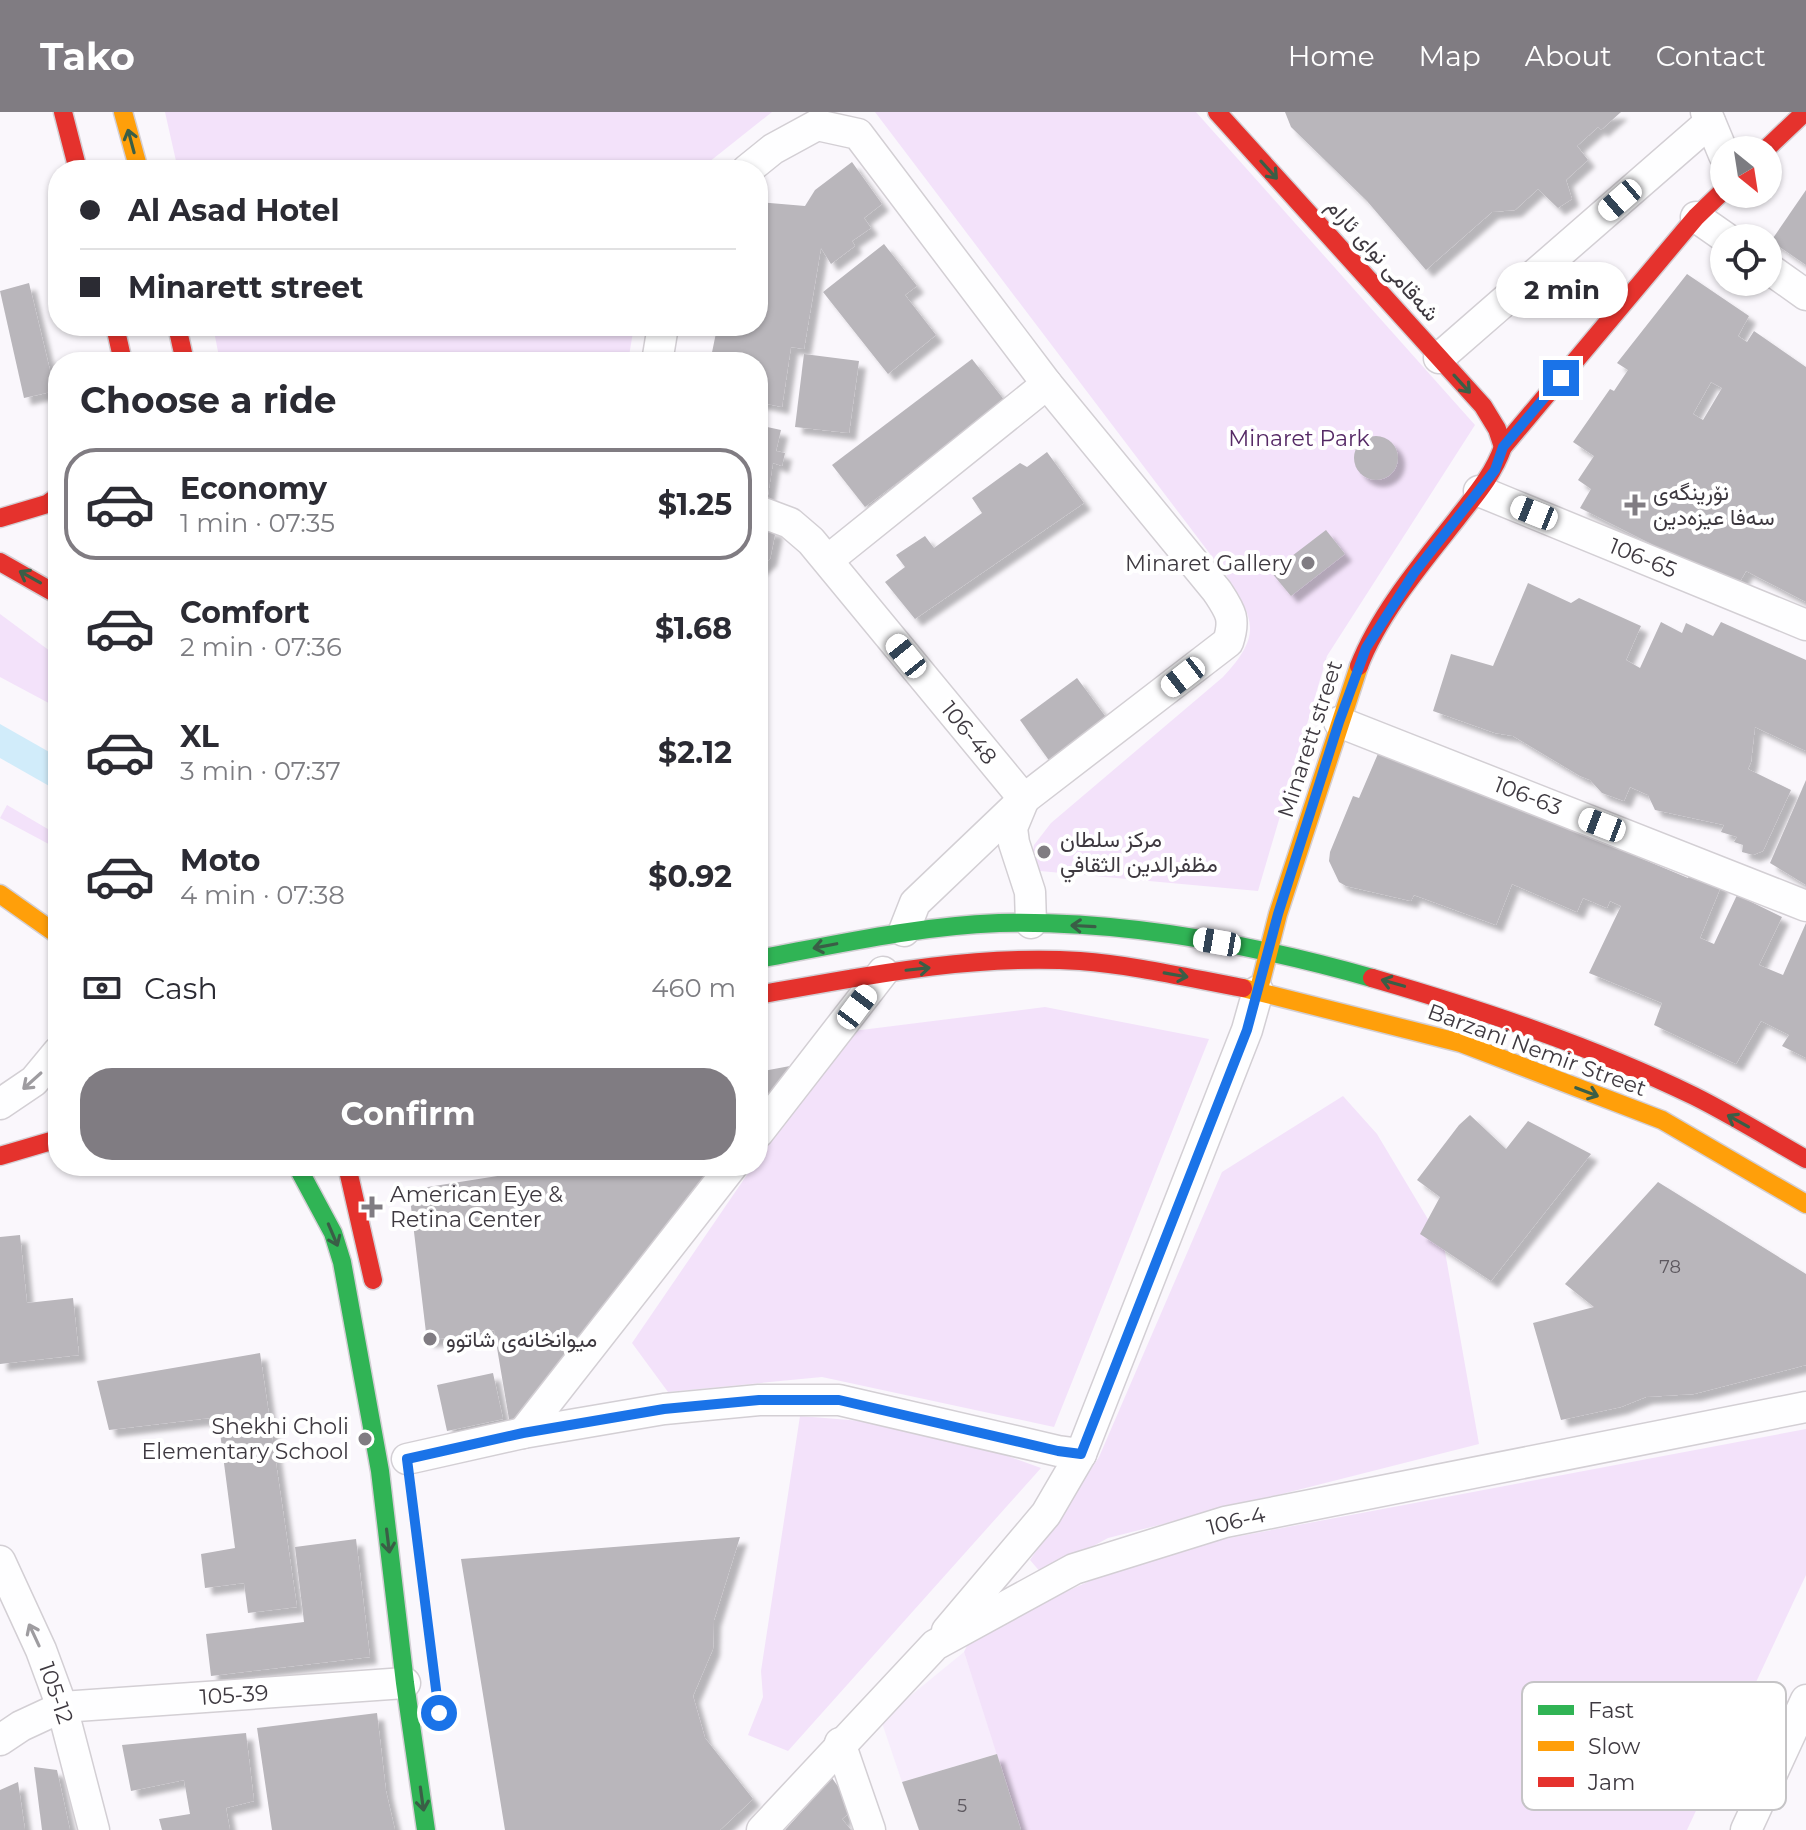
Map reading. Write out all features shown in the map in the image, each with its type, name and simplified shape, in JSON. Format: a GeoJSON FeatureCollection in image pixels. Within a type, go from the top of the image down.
{"type":"FeatureCollection","features":[{"type":"Feature","properties":{"kind":"main road"},"geometry":{"type":"LineString","coordinates":[[63,112],[75,160]]}},
{"type":"Feature","properties":{"kind":"main road"},"geometry":{"type":"LineString","coordinates":[[123,112],[136,160]]}},
{"type":"Feature","properties":{"kind":"main road","name":"شەقامی نوای ئارام"},"geometry":{"type":"LineString","coordinates":[[1217,112],[1483,406],[1497,429],[1503,447]]}},
{"type":"Feature","properties":{"kind":"main road"},"geometry":{"type":"LineString","coordinates":[[1780,136],[1805,112]]}},
{"type":"Feature","properties":{"kind":"main road","name":"Minarett street"},"geometry":{"type":"LineString","coordinates":[[1258,991],[1278,914],[1366,648],[1414,573],[1495,470],[1503,447],[1710,204]]}},
{"type":"Feature","properties":{"kind":"main road"},"geometry":{"type":"LineString","coordinates":[[0,518],[48,503]]}},
{"type":"Feature","properties":{"kind":"main road"},"geometry":{"type":"LineString","coordinates":[[0,562],[48,589]]}},
{"type":"Feature","properties":{"kind":"main road"},"geometry":{"type":"LineString","coordinates":[[10,901],[48,915]]}},
{"type":"Feature","properties":{"kind":"main road"},"geometry":{"type":"LineString","coordinates":[[10,901],[48,928]]}},
{"type":"Feature","properties":{"kind":"main road","name":"Barzani Nemir Street"},"geometry":{"type":"LineString","coordinates":[[768,957],[904,931],[1031,923],[1138,929],[1269,951],[1397,984],[1541,1032],[1681,1089],[1806,1159]]}},
{"type":"Feature","properties":{"kind":"main road","name":"Barzani Nemir Street"},"geometry":{"type":"LineString","coordinates":[[768,993],[883,972],[980,962],[1080,961],[1258,991],[1461,1043],[1662,1120],[1806,1204]]}},
{"type":"Feature","properties":{"kind":"main road"},"geometry":{"type":"LineString","coordinates":[[0,1156],[48,1142]]}},
{"type":"Feature","properties":{"kind":"main road"},"geometry":{"type":"LineString","coordinates":[[303,1176],[333,1233],[342,1262],[380,1471],[426,1830]]}},
{"type":"Feature","properties":{"kind":"main road"},"geometry":{"type":"LineString","coordinates":[[350,1176],[378,1304]]}},
{"type":"Feature","properties":{"kind":"street"},"geometry":{"type":"LineString","coordinates":[[1439,358],[1708,117],[1716,136]]}},
{"type":"Feature","properties":{"kind":"street"},"geometry":{"type":"LineString","coordinates":[[759,160],[817,125],[858,134],[1047,384],[1217,591],[1234,624],[1228,642],[1024,799],[915,903],[904,931]]}},
{"type":"Feature","properties":{"kind":"street"},"geometry":{"type":"LineString","coordinates":[[1696,217],[1710,227]]}},
{"type":"Feature","properties":{"kind":"street"},"geometry":{"type":"LineString","coordinates":[[1782,278],[1806,295]]}},
{"type":"Feature","properties":{"kind":"street"},"geometry":{"type":"LineString","coordinates":[[828,560],[1047,384]]}},
{"type":"Feature","properties":{"kind":"street","name":"106-65"},"geometry":{"type":"LineString","coordinates":[[1479,491],[1806,625]]}},
{"type":"Feature","properties":{"kind":"street","name":"106-48"},"geometry":{"type":"LineString","coordinates":[[768,515],[790,523],[811,541],[1024,799]]}},
{"type":"Feature","properties":{"kind":"street","name":"106-63"},"geometry":{"type":"LineString","coordinates":[[1339,722],[1806,906]]}},
{"type":"Feature","properties":{"kind":"street"},"geometry":{"type":"LineString","coordinates":[[1024,799],[1012,828],[1030,892],[1031,923]]}},
{"type":"Feature","properties":{"kind":"street"},"geometry":{"type":"LineString","coordinates":[[10,901],[48,943]]}},
{"type":"Feature","properties":{"kind":"street"},"geometry":{"type":"LineString","coordinates":[[768,1120],[883,972]]}},
{"type":"Feature","properties":{"kind":"street"},"geometry":{"type":"LineString","coordinates":[[935,1645],[1046,1514],[1081,1454],[1247,1030],[1258,991]]}},
{"type":"Feature","properties":{"kind":"street"},"geometry":{"type":"LineString","coordinates":[[0,1104],[34,1081],[48,1064]]}},
{"type":"Feature","properties":{"kind":"street"},"geometry":{"type":"LineString","coordinates":[[523,1433],[724,1176]]}},
{"type":"Feature","properties":{"kind":"street"},"geometry":{"type":"LineString","coordinates":[[406,1459],[523,1433],[664,1409],[759,1400],[839,1400],[1081,1454]]}},
{"type":"Feature","properties":{"kind":"street","name":"106-4"},"geometry":{"type":"LineString","coordinates":[[762,1830],[840,1743],[935,1645],[1074,1569],[1225,1522],[1806,1407]]}},
{"type":"Feature","properties":{"kind":"street","name":"105-12"},"geometry":{"type":"LineString","coordinates":[[0,1561],[41,1650],[62,1707],[94,1830]]}},
{"type":"Feature","properties":{"kind":"street","name":"105-39"},"geometry":{"type":"LineString","coordinates":[[62,1707],[405,1683]]}},
{"type":"Feature","properties":{"kind":"street"},"geometry":{"type":"LineString","coordinates":[[1786,1743],[1806,1700]]}},
{"type":"Feature","properties":{"kind":"street"},"geometry":{"type":"LineString","coordinates":[[0,1740],[21,1726],[62,1707]]}},
{"type":"Feature","properties":{"kind":"street"},"geometry":{"type":"LineString","coordinates":[[840,1743],[870,1830]]}},
{"type":"Feature","properties":{"kind":"street"},"geometry":{"type":"LineString","coordinates":[[1746,1830],[1755,1810]]}},
{"type":"Feature","properties":{"kind":"shaded area"},"geometry":{"type":"Polygon","coordinates":[[[964,1652],[997,1754],[902,1782],[881,1720],[964,1652]]]}},
{"type":"Feature","properties":{"kind":"green space"},"geometry":{"type":"Polygon","coordinates":[[[165,112],[772,112],[712,160],[176,160],[165,112]]]}},
{"type":"Feature","properties":{"kind":"green space","name":"Minaret Park"},"geometry":{"type":"Polygon","coordinates":[[[875,112],[1196,112],[1475,425],[1327,656],[1258,891],[1029,870],[1034,845],[1051,823],[1223,677],[1236,662],[1249,638],[1248,616],[1226,575],[875,112]]]}},
{"type":"Feature","properties":{"kind":"green space"},"geometry":{"type":"Polygon","coordinates":[[[215,336],[632,336],[630,352],[218,352],[215,336]]]}},
{"type":"Feature","properties":{"kind":"green space"},"geometry":{"type":"Polygon","coordinates":[[[0,614],[48,650],[48,703],[0,677],[0,614]]]}},
{"type":"Feature","properties":{"kind":"green space"},"geometry":{"type":"Polygon","coordinates":[[[7,805],[48,829],[48,844],[0,818],[7,805]]]}},
{"type":"Feature","properties":{"kind":"green space"},"geometry":{"type":"Polygon","coordinates":[[[1045,1007],[1209,1039],[1054,1427],[822,1377],[668,1392],[632,1343],[746,1176],[768,1176],[768,1144],[845,1032],[1045,1007]]]}},
{"type":"Feature","properties":{"kind":"green space"},"geometry":{"type":"Polygon","coordinates":[[[1343,1096],[1377,1134],[1444,1246],[1479,1444],[1108,1538],[1042,1574],[1030,1560],[1099,1457],[1222,1172],[1343,1096]]]}},
{"type":"Feature","properties":{"kind":"green space"},"geometry":{"type":"Polygon","coordinates":[[[800,1416],[923,1426],[1041,1468],[788,1751],[748,1735],[763,1697],[761,1671],[800,1416]]]}},
{"type":"Feature","properties":{"kind":"green space"},"geometry":{"type":"Polygon","coordinates":[[[1806,1429],[1806,1575],[1756,1682],[1522,1682],[1522,1810],[1696,1810],[1687,1830],[1021,1830],[964,1652],[970,1639],[1094,1579],[1171,1549],[1806,1429]]]}},
{"type":"Feature","properties":{"kind":"water"},"geometry":{"type":"Polygon","coordinates":[[[0,724],[48,751],[48,785],[0,758],[0,724]]]}},
{"type":"Feature","properties":{"kind":"building"},"geometry":{"type":"Polygon","coordinates":[[[1285,112],[1621,112],[1577,146],[1588,160],[1566,180],[1572,199],[1558,208],[1538,189],[1515,210],[1492,212],[1426,270],[1367,201],[1291,127],[1285,112]]]}},
{"type":"Feature","properties":{"kind":"building"},"geometry":{"type":"Polygon","coordinates":[[[852,162],[882,204],[864,218],[871,228],[852,241],[855,246],[831,264],[821,248],[804,349],[791,347],[782,407],[768,404],[768,352],[712,352],[715,336],[768,336],[768,203],[805,206],[815,190],[852,162]]]}},
{"type":"Feature","properties":{"kind":"building"},"geometry":{"type":"Polygon","coordinates":[[[1806,190],[1806,265],[1782,249],[1782,225],[1806,190]]]}},
{"type":"Feature","properties":{"kind":"building"},"geometry":{"type":"Polygon","coordinates":[[[884,244],[917,286],[905,295],[936,335],[888,374],[823,292],[884,244]]]}},
{"type":"Feature","properties":{"kind":"building"},"geometry":{"type":"Polygon","coordinates":[[[1687,274],[1710,290],[1710,296],[1719,296],[1749,316],[1738,336],[1747,342],[1754,331],[1806,367],[1806,602],[1746,571],[1737,587],[1580,508],[1591,489],[1578,480],[1594,456],[1573,442],[1610,389],[1614,391],[1628,370],[1617,363],[1687,274]],[[1711,382],[1693,414],[1703,420],[1722,388],[1711,382]]]}},
{"type":"Feature","properties":{"kind":"building"},"geometry":{"type":"Polygon","coordinates":[[[29,283],[48,362],[48,393],[24,398],[0,291],[29,283]]]}},
{"type":"Feature","properties":{"kind":"building"},"geometry":{"type":"Polygon","coordinates":[[[804,354],[859,361],[849,433],[795,427],[804,354]]]}},
{"type":"Feature","properties":{"kind":"building"},"geometry":{"type":"Polygon","coordinates":[[[972,359],[1005,401],[865,507],[832,465],[972,359]]]}},
{"type":"Feature","properties":{"kind":"building"},"geometry":{"type":"Polygon","coordinates":[[[768,427],[781,430],[776,451],[785,453],[782,466],[773,463],[768,495],[768,427]]]}},
{"type":"Feature","properties":{"kind":"building"},"geometry":{"type":"Polygon","coordinates":[[[1376,436],[1392,442],[1398,458],[1392,474],[1376,480],[1360,474],[1354,458],[1360,442],[1376,436]]]}},
{"type":"Feature","properties":{"kind":"building"},"geometry":{"type":"Polygon","coordinates":[[[1047,452],[1084,503],[915,619],[885,582],[905,567],[896,555],[925,536],[934,548],[982,513],[972,498],[1020,463],[1027,467],[1047,452]]]}},
{"type":"Feature","properties":{"kind":"building"},"geometry":{"type":"Polygon","coordinates":[[[768,529],[776,530],[768,561],[768,529]]]}},
{"type":"Feature","properties":{"kind":"building","name":"Minaret Gallery"},"geometry":{"type":"Polygon","coordinates":[[[1326,530],[1345,554],[1291,596],[1271,572],[1326,530]]]}},
{"type":"Feature","properties":{"kind":"building"},"geometry":{"type":"Polygon","coordinates":[[[1528,583],[1571,603],[1579,598],[1641,626],[1626,660],[1640,668],[1661,622],[1682,633],[1686,623],[1713,636],[1721,622],[1806,660],[1806,751],[1755,727],[1748,769],[1791,790],[1763,851],[1753,855],[1742,852],[1743,845],[1734,842],[1737,837],[1721,832],[1724,825],[1655,810],[1648,795],[1630,787],[1624,801],[1602,793],[1590,780],[1513,736],[1495,733],[1433,711],[1451,654],[1493,666],[1528,583]]]}},
{"type":"Feature","properties":{"kind":"building"},"geometry":{"type":"Polygon","coordinates":[[[1077,678],[1111,724],[1053,766],[1020,720],[1077,678]]]}},
{"type":"Feature","properties":{"kind":"building"},"geometry":{"type":"Polygon","coordinates":[[[1380,749],[1688,878],[1692,870],[1722,884],[1700,938],[1714,944],[1737,895],[1782,917],[1759,965],[1783,975],[1806,923],[1806,1058],[1782,1046],[1789,1035],[1761,1021],[1736,1064],[1654,1025],[1662,1003],[1589,973],[1621,906],[1610,901],[1607,908],[1583,898],[1577,912],[1512,884],[1496,925],[1414,895],[1411,901],[1339,882],[1329,861],[1330,852],[1353,796],[1359,798],[1380,749]]]}},
{"type":"Feature","properties":{"kind":"building"},"geometry":{"type":"Polygon","coordinates":[[[1806,780],[1806,885],[1770,863],[1806,780]]]}},
{"type":"Feature","properties":{"kind":"building"},"geometry":{"type":"Polygon","coordinates":[[[790,1066],[768,1096],[768,1070],[790,1066]]]}},
{"type":"Feature","properties":{"kind":"building"},"geometry":{"type":"Polygon","coordinates":[[[1470,1115],[1506,1149],[1528,1121],[1591,1154],[1491,1281],[1420,1234],[1440,1197],[1417,1180],[1470,1115]]]}},
{"type":"Feature","properties":{"kind":"building"},"geometry":{"type":"Polygon","coordinates":[[[498,1176],[707,1176],[557,1372],[510,1425],[494,1330],[427,1341],[409,1190],[498,1176]]]}},
{"type":"Feature","properties":{"kind":"building"},"geometry":{"type":"Polygon","coordinates":[[[1658,1182],[1806,1274],[1806,1365],[1694,1394],[1646,1397],[1621,1407],[1561,1420],[1533,1323],[1594,1307],[1565,1284],[1658,1182]]]}},
{"type":"Feature","properties":{"kind":"building"},"geometry":{"type":"Polygon","coordinates":[[[20,1235],[27,1303],[73,1298],[79,1355],[0,1364],[0,1237],[20,1235]]]}},
{"type":"Feature","properties":{"kind":"building"},"geometry":{"type":"Polygon","coordinates":[[[260,1353],[297,1607],[248,1613],[244,1583],[205,1588],[201,1554],[235,1548],[218,1417],[109,1430],[97,1381],[260,1353]]]}},
{"type":"Feature","properties":{"kind":"building"},"geometry":{"type":"Polygon","coordinates":[[[493,1373],[503,1419],[447,1431],[437,1385],[493,1373]]]}},
{"type":"Feature","properties":{"kind":"building"},"geometry":{"type":"Polygon","coordinates":[[[740,1537],[714,1620],[713,1649],[693,1696],[705,1738],[753,1799],[720,1830],[505,1830],[461,1559],[740,1537]]]}},
{"type":"Feature","properties":{"kind":"building"},"geometry":{"type":"Polygon","coordinates":[[[356,1539],[370,1657],[211,1676],[206,1634],[304,1622],[295,1547],[356,1539]]]}},
{"type":"Feature","properties":{"kind":"building"},"geometry":{"type":"Polygon","coordinates":[[[377,1713],[386,1791],[395,1830],[272,1830],[257,1728],[377,1713]]]}},
{"type":"Feature","properties":{"kind":"building"},"geometry":{"type":"Polygon","coordinates":[[[246,1733],[254,1801],[226,1808],[230,1830],[162,1830],[159,1819],[190,1814],[184,1780],[131,1791],[122,1745],[246,1733]]]}},
{"type":"Feature","properties":{"kind":"building"},"geometry":{"type":"Polygon","coordinates":[[[997,1754],[1021,1830],[919,1830],[902,1782],[997,1754]]]}},
{"type":"Feature","properties":{"kind":"building"},"geometry":{"type":"Polygon","coordinates":[[[34,1767],[57,1770],[70,1830],[42,1830],[34,1767]]]}},
{"type":"Feature","properties":{"kind":"building"},"geometry":{"type":"Polygon","coordinates":[[[832,1778],[854,1809],[842,1819],[851,1830],[785,1830],[832,1778]]]}},
{"type":"Feature","properties":{"kind":"building"},"geometry":{"type":"Polygon","coordinates":[[[18,1782],[25,1830],[0,1830],[0,1790],[18,1782]]]}},
{"type":"Feature","properties":{"kind":"traffic: fast"},"geometry":{"type":"LineString","coordinates":[[768,957],[938,928],[1046,923],[1188,937],[1281,955],[1372,978]]}},
{"type":"Feature","properties":{"kind":"traffic: fast"},"geometry":{"type":"LineString","coordinates":[[302,1176],[333,1233],[342,1262],[380,1471],[426,1830]]}},
{"type":"Feature","properties":{"kind":"traffic: slow"},"geometry":{"type":"LineString","coordinates":[[123,112],[136,160]]}},
{"type":"Feature","properties":{"kind":"traffic: slow"},"geometry":{"type":"LineString","coordinates":[[1259,989],[1278,914],[1359,666]]}},
{"type":"Feature","properties":{"kind":"traffic: slow"},"geometry":{"type":"LineString","coordinates":[[0,894],[48,928]]}},
{"type":"Feature","properties":{"kind":"traffic: slow"},"geometry":{"type":"LineString","coordinates":[[1243,988],[1461,1043],[1662,1120],[1806,1204]]}},
{"type":"Feature","properties":{"kind":"traffic: jam"},"geometry":{"type":"LineString","coordinates":[[63,112],[75,160]]}},
{"type":"Feature","properties":{"kind":"traffic: jam"},"geometry":{"type":"LineString","coordinates":[[1217,112],[1483,406],[1497,429],[1503,447]]}},
{"type":"Feature","properties":{"kind":"traffic: jam"},"geometry":{"type":"LineString","coordinates":[[1780,136],[1805,112]]}},
{"type":"Feature","properties":{"kind":"traffic: jam"},"geometry":{"type":"LineString","coordinates":[[1359,666],[1390,608],[1494,468],[1503,447],[1710,204]]}},
{"type":"Feature","properties":{"kind":"traffic: jam"},"geometry":{"type":"LineString","coordinates":[[117,336],[121,352]]}},
{"type":"Feature","properties":{"kind":"traffic: jam"},"geometry":{"type":"LineString","coordinates":[[179,336],[183,352]]}},
{"type":"Feature","properties":{"kind":"traffic: jam"},"geometry":{"type":"LineString","coordinates":[[0,518],[48,503]]}},
{"type":"Feature","properties":{"kind":"traffic: jam"},"geometry":{"type":"LineString","coordinates":[[0,562],[48,589]]}},
{"type":"Feature","properties":{"kind":"traffic: jam"},"geometry":{"type":"LineString","coordinates":[[768,993],[918,968],[1040,960],[1121,966],[1243,988]]}},
{"type":"Feature","properties":{"kind":"traffic: jam"},"geometry":{"type":"LineString","coordinates":[[1372,978],[1495,1016],[1616,1061],[1708,1103],[1806,1159]]}},
{"type":"Feature","properties":{"kind":"traffic: jam"},"geometry":{"type":"LineString","coordinates":[[0,1156],[48,1142]]}},
{"type":"Feature","properties":{"kind":"traffic: jam"},"geometry":{"type":"LineString","coordinates":[[349,1176],[373,1280]]}},
{"type":"Feature","properties":{"kind":"place","name":"نۆرینگەی سەفا عیزەدین"},"geometry":{"type":"Point","coordinates":[1635,505]}},
{"type":"Feature","properties":{"kind":"place","name":"Minaret Gallery"},"geometry":{"type":"Point","coordinates":[1308,563]}},
{"type":"Feature","properties":{"kind":"place","name":"مركز سلطان مظفرالدين الثقافي"},"geometry":{"type":"Point","coordinates":[1044,852]}},
{"type":"Feature","properties":{"kind":"place","name":"American Eye & Retina Center"},"geometry":{"type":"Point","coordinates":[372,1207]}},
{"type":"Feature","properties":{"kind":"place","name":"میوانخانەی شاتوو"},"geometry":{"type":"Point","coordinates":[430,1339]}},
{"type":"Feature","properties":{"kind":"place","name":"Shekhi Choli Elementary School"},"geometry":{"type":"Point","coordinates":[365,1439]}},
{"type":"Feature","properties":{"kind":"route"},"geometry":{"type":"LineString","coordinates":[[439,1713],[407,1459],[523,1433],[664,1409],[759,1400],[839,1400],[1081,1454],[1247,1030],[1278,914],[1366,648],[1414,573],[1495,470],[1503,447],[1561,378]]}}]}
